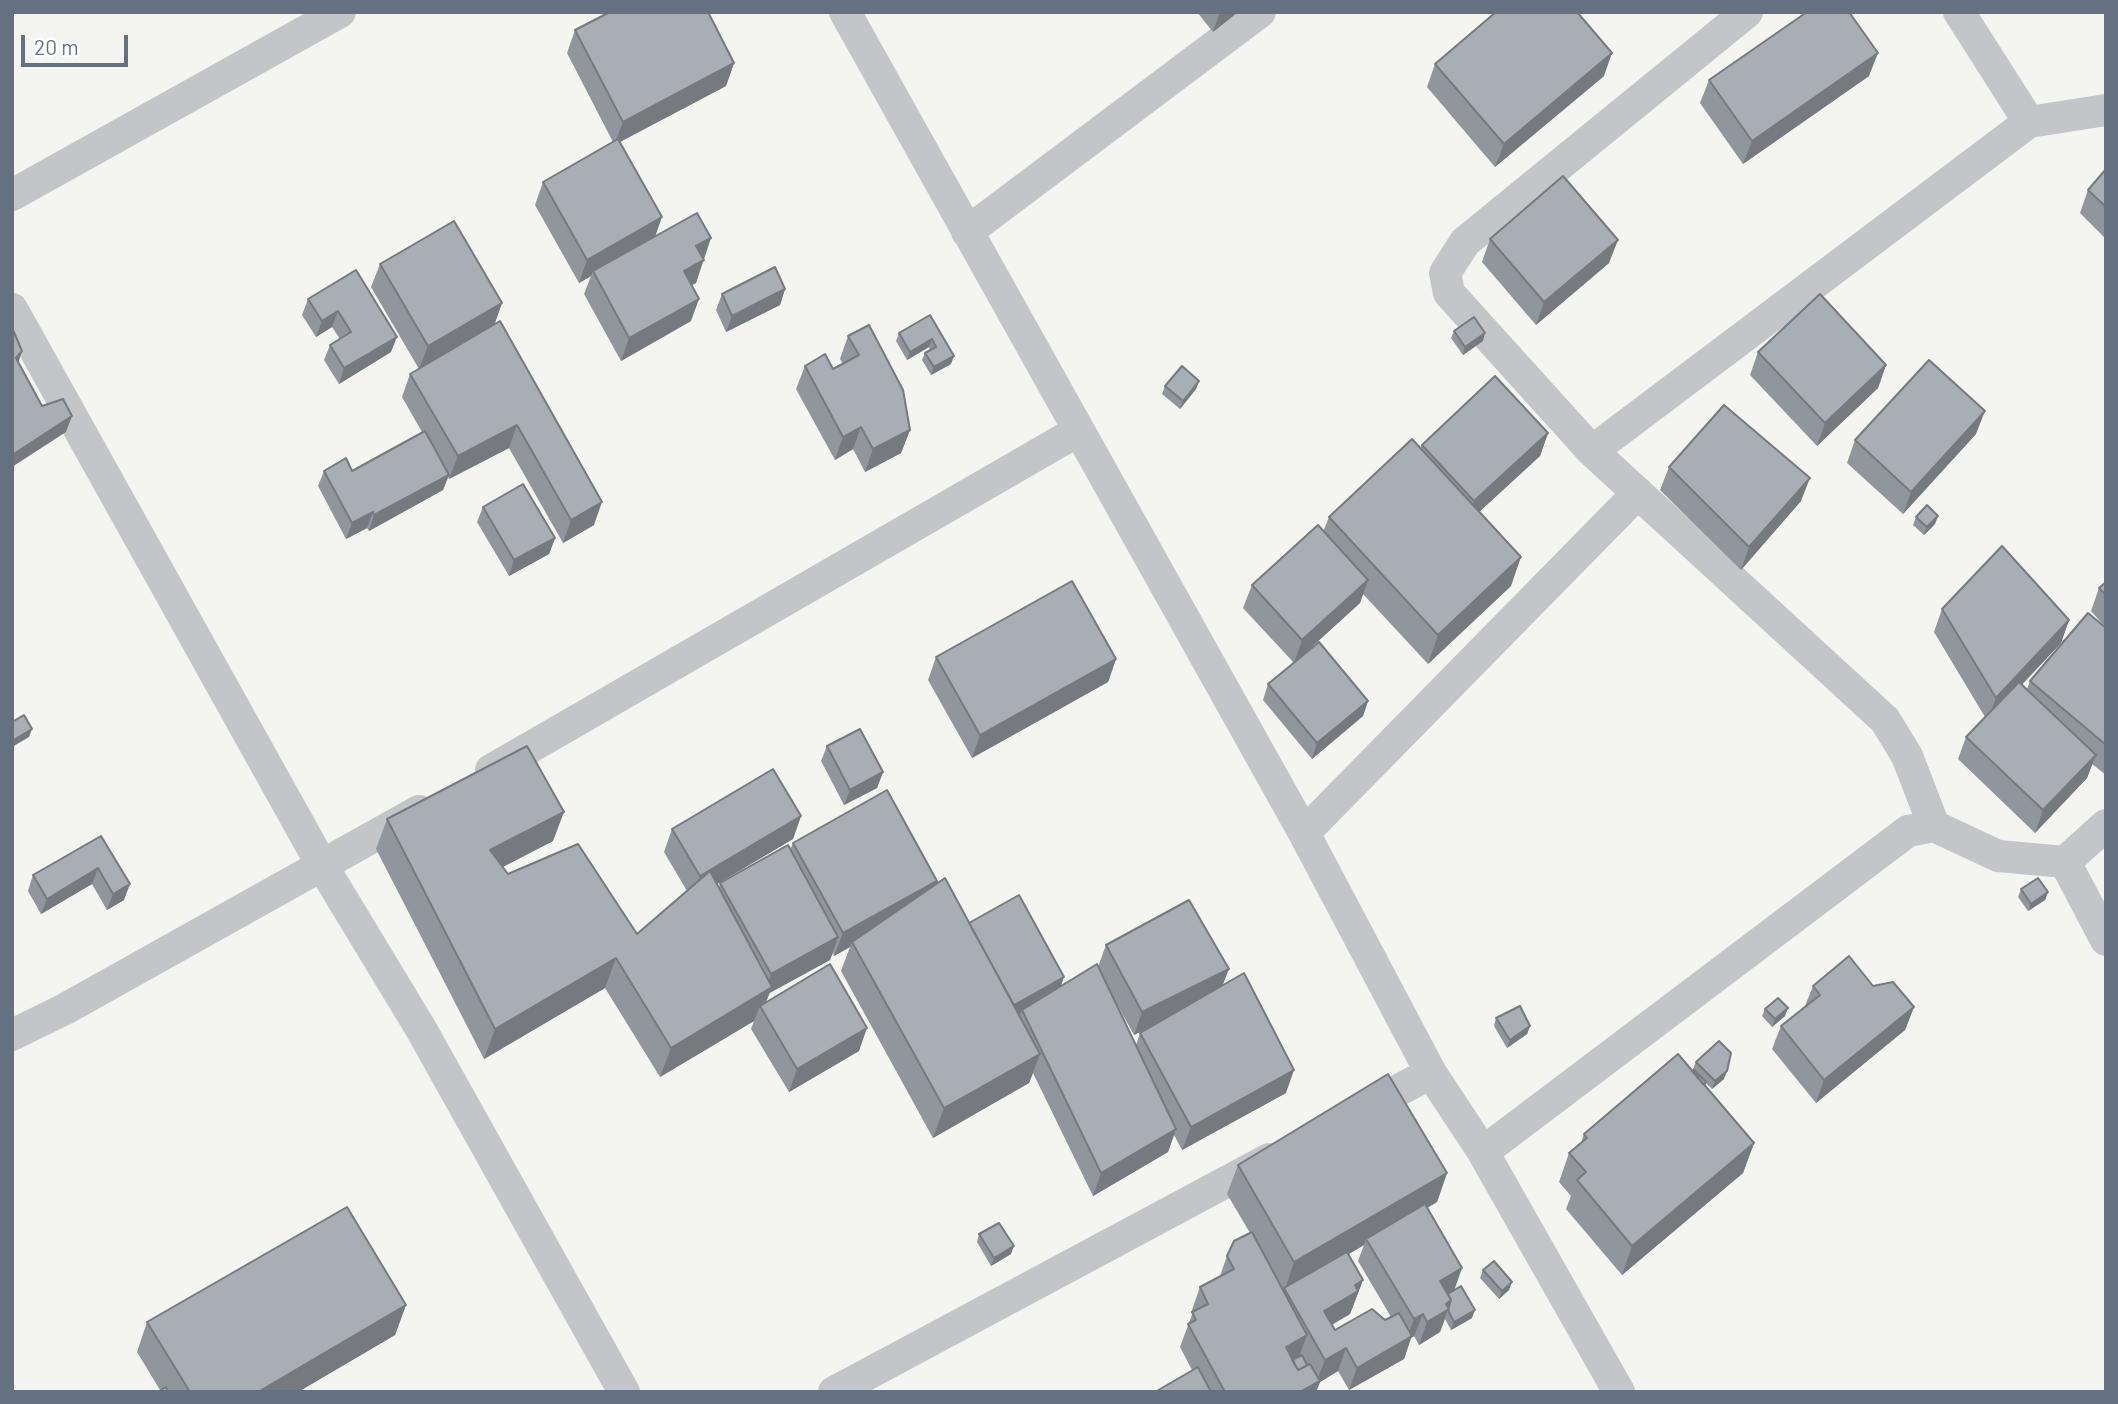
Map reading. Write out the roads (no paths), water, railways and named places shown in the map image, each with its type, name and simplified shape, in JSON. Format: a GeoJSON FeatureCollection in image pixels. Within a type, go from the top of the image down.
{"type":"FeatureCollection","features":[{"type":"Feature","properties":{"kind":"street"},"geometry":{"type":"LineString","coordinates":[[12,195],[340,12]]}},
{"type":"Feature","properties":{"kind":"street"},"geometry":{"type":"LineString","coordinates":[[845,12],[1304,833],[1431,1073],[1483,1152],[1619,1392]]}},
{"type":"Feature","properties":{"kind":"street"},"geometry":{"type":"LineString","coordinates":[[967,232],[1259,12]]}},
{"type":"Feature","properties":{"kind":"street"},"geometry":{"type":"LineString","coordinates":[[1747,12],[1465,242],[1445,273],[1449,293],[1592,451],[1885,720],[1907,756],[1934,826]]}},
{"type":"Feature","properties":{"kind":"street"},"geometry":{"type":"LineString","coordinates":[[1959,12],[2029,122]]}},
{"type":"Feature","properties":{"kind":"street"},"geometry":{"type":"LineString","coordinates":[[1592,451],[2029,122],[2106,110]]}},
{"type":"Feature","properties":{"kind":"street"},"geometry":{"type":"LineString","coordinates":[[12,309],[323,867],[421,1029],[624,1392]]}},
{"type":"Feature","properties":{"kind":"street"},"geometry":{"type":"LineString","coordinates":[[12,1035],[323,867],[1078,431]]}},
{"type":"Feature","properties":{"kind":"street"},"geometry":{"type":"LineString","coordinates":[[1304,833],[1638,493]]}},
{"type":"Feature","properties":{"kind":"street"},"geometry":{"type":"LineString","coordinates":[[1483,1152],[1908,831],[1934,826],[1998,856],[2065,862],[2106,825]]}},
{"type":"Feature","properties":{"kind":"street"},"geometry":{"type":"LineString","coordinates":[[2065,862],[2106,940]]}},
{"type":"Feature","properties":{"kind":"street"},"geometry":{"type":"LineString","coordinates":[[1334,1125],[1431,1073]]}},
{"type":"Feature","properties":{"kind":"street"},"geometry":{"type":"LineString","coordinates":[[834,1392],[1297,1144]]}}]}
